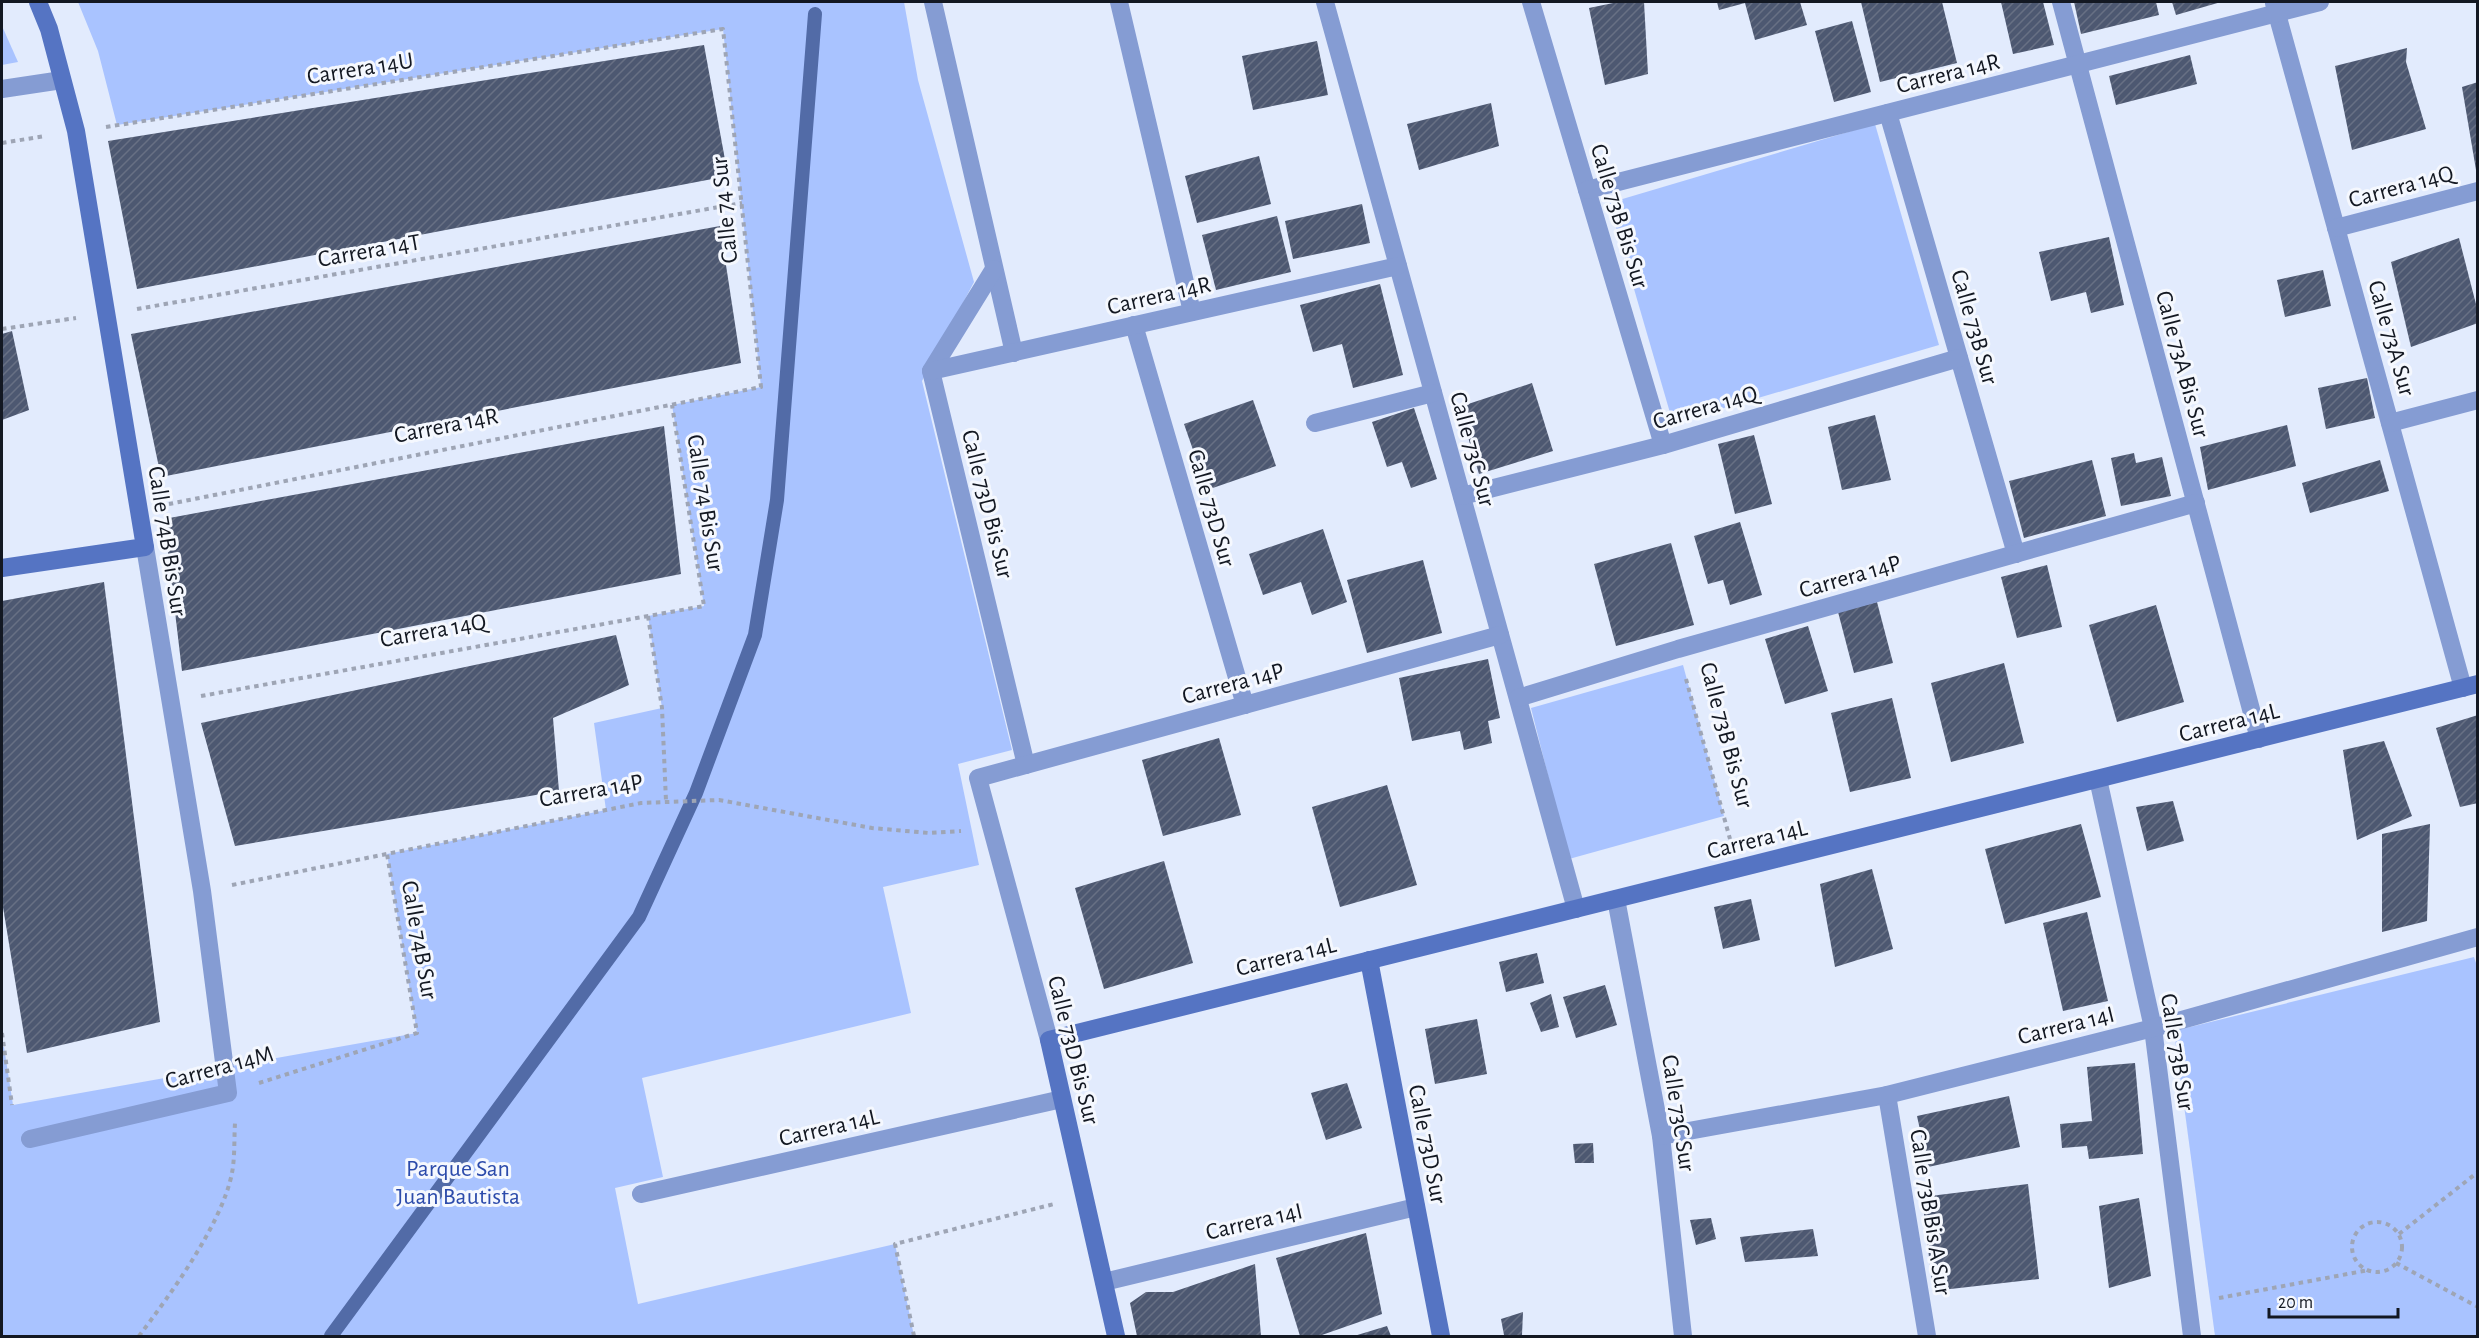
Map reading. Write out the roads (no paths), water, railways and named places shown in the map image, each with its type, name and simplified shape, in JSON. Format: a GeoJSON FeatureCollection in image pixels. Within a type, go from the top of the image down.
{"type":"FeatureCollection","features":[{"type":"Feature","properties":{"kind":"street","name":"Calle 74B Bis Sur"},"geometry":{"type":"LineString","coordinates":[[38,2],[49,29],[76,131],[202,891],[228,1093]]}},
{"type":"Feature","properties":{"kind":"street"},"geometry":{"type":"LineString","coordinates":[[933,2],[1014,352]]}},
{"type":"Feature","properties":{"kind":"street"},"geometry":{"type":"LineString","coordinates":[[1119,2],[1192,312]]}},
{"type":"Feature","properties":{"kind":"street","name":"Calle 73C Sur"},"geometry":{"type":"LineString","coordinates":[[1325,2],[1576,909]]}},
{"type":"Feature","properties":{"kind":"street","name":"Calle 73B Bis Sur"},"geometry":{"type":"LineString","coordinates":[[1531,2],[1664,445]]}},
{"type":"Feature","properties":{"kind":"street","name":"Calle 73A Bis Sur"},"geometry":{"type":"LineString","coordinates":[[2061,2],[2259,739]]}},
{"type":"Feature","properties":{"kind":"street","name":"Carrera 14R"},"geometry":{"type":"LineString","coordinates":[[1587,190],[2078,64],[2275,7],[2320,2]]}},
{"type":"Feature","properties":{"kind":"street","name":"Calle 73A Sur"},"geometry":{"type":"LineString","coordinates":[[2275,7],[2390,423],[2470,686]]}},
{"type":"Feature","properties":{"kind":"street"},"geometry":{"type":"LineString","coordinates":[[2,89],[62,80]]}},
{"type":"Feature","properties":{"kind":"street","name":"Calle 73B Sur"},"geometry":{"type":"LineString","coordinates":[[1888,113],[2016,554]]}},
{"type":"Feature","properties":{"kind":"street","name":"Carrera 14Q"},"geometry":{"type":"LineString","coordinates":[[2336,228],[2478,190]]}},
{"type":"Feature","properties":{"kind":"street","name":"Carrera 14R"},"geometry":{"type":"LineString","coordinates":[[931,371],[1398,266]]}},
{"type":"Feature","properties":{"kind":"street"},"geometry":{"type":"LineString","coordinates":[[931,371],[994,269]]}},
{"type":"Feature","properties":{"kind":"street","name":"Calle 73D Sur"},"geometry":{"type":"LineString","coordinates":[[1134,325],[1245,705]]}},
{"type":"Feature","properties":{"kind":"street","name":"Carrera 14Q"},"geometry":{"type":"LineString","coordinates":[[1462,496],[1664,445],[1959,358]]}},
{"type":"Feature","properties":{"kind":"street","name":"Calle 73D Bis Sur"},"geometry":{"type":"LineString","coordinates":[[931,371],[1026,765]]}},
{"type":"Feature","properties":{"kind":"street"},"geometry":{"type":"LineString","coordinates":[[1315,423],[1433,393]]}},
{"type":"Feature","properties":{"kind":"street"},"geometry":{"type":"LineString","coordinates":[[2390,423],[2478,400]]}},
{"type":"Feature","properties":{"kind":"street","name":"Carrera 14P"},"geometry":{"type":"LineString","coordinates":[[1518,698],[1678,649],[2196,503]]}},
{"type":"Feature","properties":{"kind":"street"},"geometry":{"type":"LineString","coordinates":[[2,568],[145,547]]}},
{"type":"Feature","properties":{"kind":"street","name":"Carrera 14P"},"geometry":{"type":"LineString","coordinates":[[978,778],[1500,635]]}},
{"type":"Feature","properties":{"kind":"street","name":"Carrera 14L"},"geometry":{"type":"LineString","coordinates":[[1049,1040],[2470,686]]}},
{"type":"Feature","properties":{"kind":"street","name":"Calle 73D Bis Sur"},"geometry":{"type":"LineString","coordinates":[[978,778],[1049,1040],[1116,1336]]}},
{"type":"Feature","properties":{"kind":"street","name":"Calle 73B Sur"},"geometry":{"type":"LineString","coordinates":[[2098,779],[2153,1028],[2192,1336]]}},
{"type":"Feature","properties":{"kind":"street","name":"Calle 73C Sur"},"geometry":{"type":"LineString","coordinates":[[1616,899],[1661,1136],[1683,1336]]}},
{"type":"Feature","properties":{"kind":"street","name":"Carrera 14I"},"geometry":{"type":"LineString","coordinates":[[1661,1136],[1887,1095],[2153,1028],[2478,937]]}},
{"type":"Feature","properties":{"kind":"street","name":"Calle 73D Sur"},"geometry":{"type":"LineString","coordinates":[[1369,960],[1440,1336]]}},
{"type":"Feature","properties":{"kind":"street","name":"Carrera 14M"},"geometry":{"type":"LineString","coordinates":[[30,1138],[228,1093]]}},
{"type":"Feature","properties":{"kind":"street","name":"Calle 73B Bis A Sur"},"geometry":{"type":"LineString","coordinates":[[1887,1095],[1927,1336]]}},
{"type":"Feature","properties":{"kind":"street","name":"Carrera 14L"},"geometry":{"type":"LineString","coordinates":[[641,1194],[1062,1099]]}},
{"type":"Feature","properties":{"kind":"street","name":"Carrera 14I"},"geometry":{"type":"LineString","coordinates":[[1104,1282],[1416,1207]]}},
{"type":"Feature","properties":{"kind":"waterway"},"geometry":{"type":"LineString","coordinates":[[331,1336],[639,917],[696,793],[755,635],[777,500],[815,14]]}},
{"type":"Feature","properties":{"kind":"park label","name":"Parque San Juan Bautista"},"geometry":{"type":"Point","coordinates":[458,1182]}}]}
